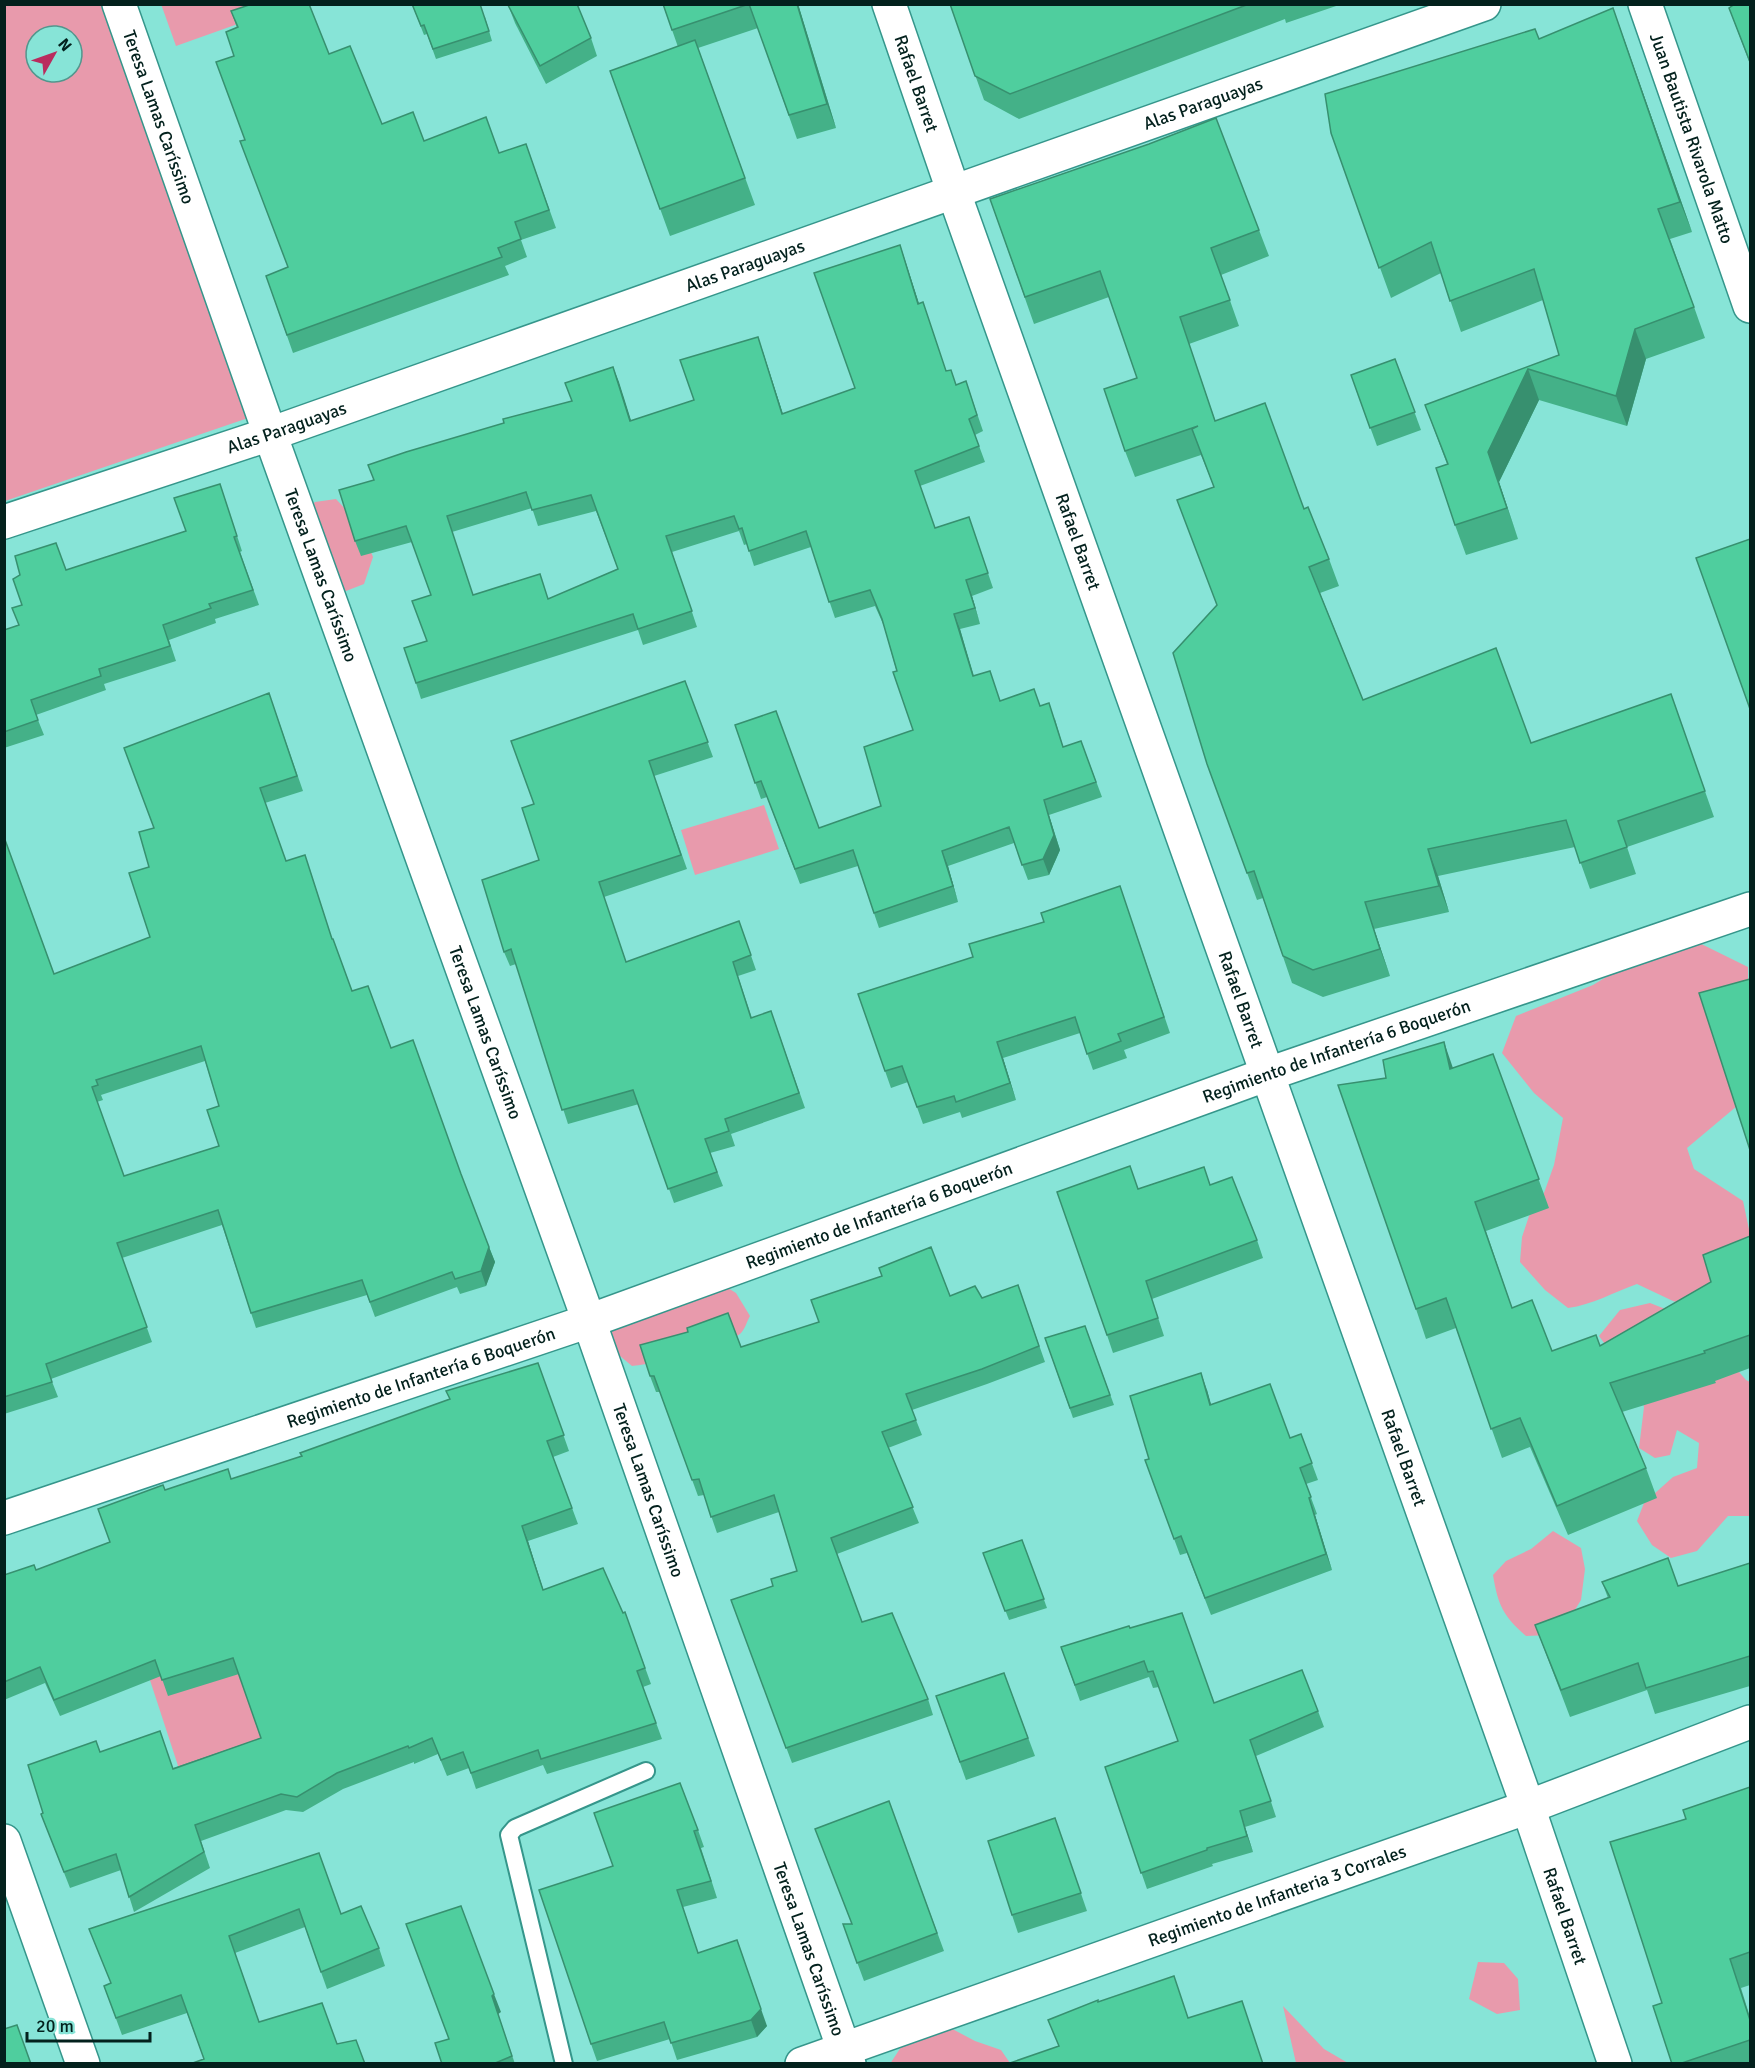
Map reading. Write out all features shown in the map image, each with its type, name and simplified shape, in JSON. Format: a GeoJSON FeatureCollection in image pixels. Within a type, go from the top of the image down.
{"type":"FeatureCollection","features":[{"type":"Feature","properties":{"kind":"street","name":"Teresa Lamas Caríssimo"},"geometry":{"type":"LineString","coordinates":[[119,4],[270,434],[589,1321],[846,2056]]}},
{"type":"Feature","properties":{"kind":"street","name":"Rafael Barret"},"geometry":{"type":"LineString","coordinates":[[889,4],[954,193],[1528,1807],[1615,2064]]}},
{"type":"Feature","properties":{"kind":"street","name":"Alas Paraguayas"},"geometry":{"type":"LineString","coordinates":[[4,522],[270,434],[1484,4]]}},
{"type":"Feature","properties":{"kind":"street","name":"Juan Bautista Rivarola Matto"},"geometry":{"type":"LineString","coordinates":[[1646,4],[1750,306]]}},
{"type":"Feature","properties":{"kind":"street","name":"Regimiento de Infantería 6 Boquerón"},"geometry":{"type":"LineString","coordinates":[[4,1518],[589,1321],[1268,1074],[1750,909]]}},
{"type":"Feature","properties":{"kind":"street","name":"Regimiento de Infanteria 3 Corrales"},"geometry":{"type":"LineString","coordinates":[[802,2064],[846,2056],[1528,1807],[1750,1722]]}},
{"type":"Feature","properties":{"kind":"street"},"geometry":{"type":"LineString","coordinates":[[4,1841],[84,2064]]}},
{"type":"Feature","properties":{"kind":"lane"},"geometry":{"type":"LineString","coordinates":[[564,2064],[509,1835],[514,1828],[646,1771]]}},
{"type":"Feature","properties":{"kind":"shaded area"},"geometry":{"type":"Polygon","coordinates":[[[161,4],[291,5],[176,46],[161,4]]]}},
{"type":"Feature","properties":{"kind":"shaded area"},"geometry":{"type":"Polygon","coordinates":[[[4,5],[102,5],[254,416],[5,501],[4,5]]]}},
{"type":"Feature","properties":{"kind":"shaded area"},"geometry":{"type":"Polygon","coordinates":[[[336,499],[360,525],[373,557],[364,584],[346,591],[329,583],[300,517],[315,502],[336,499]]]}},
{"type":"Feature","properties":{"kind":"shaded area"},"geometry":{"type":"Polygon","coordinates":[[[764,805],[779,849],[695,875],[681,830],[764,805]]]}},
{"type":"Feature","properties":{"kind":"shaded area"},"geometry":{"type":"Polygon","coordinates":[[[1679,933],[1748,967],[1749,1059],[1737,1106],[1687,1148],[1694,1169],[1743,1201],[1750,1244],[1694,1307],[1673,1301],[1637,1284],[1594,1301],[1568,1308],[1545,1290],[1520,1262],[1522,1237],[1529,1216],[1544,1193],[1554,1165],[1563,1118],[1534,1093],[1502,1053],[1516,1016],[1593,985],[1679,933]]]}},
{"type":"Feature","properties":{"kind":"shaded area"},"geometry":{"type":"Polygon","coordinates":[[[710,1277],[736,1293],[750,1316],[741,1333],[733,1338],[689,1354],[632,1366],[599,1334],[710,1277]]]}},
{"type":"Feature","properties":{"kind":"shaded area"},"geometry":{"type":"Polygon","coordinates":[[[1650,1303],[1673,1312],[1726,1357],[1750,1382],[1750,1516],[1728,1516],[1697,1551],[1671,1558],[1652,1545],[1637,1521],[1644,1503],[1673,1477],[1697,1468],[1699,1443],[1677,1430],[1670,1455],[1655,1458],[1639,1448],[1644,1407],[1641,1393],[1599,1336],[1620,1310],[1650,1303]]]}},
{"type":"Feature","properties":{"kind":"shaded area"},"geometry":{"type":"Polygon","coordinates":[[[1553,1531],[1581,1548],[1585,1569],[1581,1600],[1564,1628],[1550,1635],[1526,1636],[1503,1609],[1493,1575],[1506,1561],[1531,1549],[1553,1531]]]}},
{"type":"Feature","properties":{"kind":"shaded area"},"geometry":{"type":"Polygon","coordinates":[[[264,1634],[299,1756],[185,1787],[146,1668],[264,1634]]]}},
{"type":"Feature","properties":{"kind":"shaded area"},"geometry":{"type":"Polygon","coordinates":[[[1478,1962],[1504,1963],[1518,1979],[1520,2010],[1497,2014],[1469,1999],[1478,1962]]]}},
{"type":"Feature","properties":{"kind":"shaded area"},"geometry":{"type":"Polygon","coordinates":[[[1283,2006],[1324,2049],[1348,2063],[1296,2063],[1283,2006]]]}},
{"type":"Feature","properties":{"kind":"shaded area"},"geometry":{"type":"Polygon","coordinates":[[[918,2021],[943,2024],[975,2041],[1001,2050],[1010,2063],[890,2064],[918,2021]]]}},
{"type":"Feature","properties":{"kind":"building"},"geometry":{"type":"Polygon","coordinates":[[[252,4],[309,4],[329,54],[350,46],[382,124],[413,112],[424,141],[486,117],[499,153],[526,144],[549,210],[515,222],[521,239],[498,248],[502,257],[287,335],[266,276],[288,267],[240,141],[245,140],[216,62],[234,56],[226,32],[238,27],[231,11],[252,4]]]}},
{"type":"Feature","properties":{"kind":"building"},"geometry":{"type":"Polygon","coordinates":[[[412,4],[480,4],[489,31],[433,49],[424,25],[421,26],[412,4]]]}},
{"type":"Feature","properties":{"kind":"building"},"geometry":{"type":"Polygon","coordinates":[[[577,4],[591,38],[540,66],[508,5],[577,4]]]}},
{"type":"Feature","properties":{"kind":"building"},"geometry":{"type":"Polygon","coordinates":[[[663,4],[749,4],[672,30],[663,4]]]}},
{"type":"Feature","properties":{"kind":"building"},"geometry":{"type":"Polygon","coordinates":[[[749,4],[797,4],[827,104],[789,115],[749,4]]]}},
{"type":"Feature","properties":{"kind":"building"},"geometry":{"type":"Polygon","coordinates":[[[950,4],[1249,4],[1010,94],[975,76],[950,4]]]}},
{"type":"Feature","properties":{"kind":"building"},"geometry":{"type":"Polygon","coordinates":[[[1735,4],[1750,4],[1750,62],[1729,8],[1735,4]]]}},
{"type":"Feature","properties":{"kind":"building"},"geometry":{"type":"Polygon","coordinates":[[[1613,8],[1680,202],[1658,209],[1694,307],[1635,329],[1616,396],[1528,369],[1488,452],[1507,508],[1455,525],[1436,468],[1448,464],[1425,405],[1559,355],[1534,269],[1450,301],[1431,242],[1379,268],[1331,133],[1325,94],[1535,29],[1539,39],[1613,8]]]}},
{"type":"Feature","properties":{"kind":"building"},"geometry":{"type":"Polygon","coordinates":[[[695,40],[745,178],[660,209],[610,71],[695,40]]]}},
{"type":"Feature","properties":{"kind":"building"},"geometry":{"type":"Polygon","coordinates":[[[1216,118],[1259,230],[1211,248],[1230,300],[1180,317],[1215,421],[1265,403],[1304,509],[1308,507],[1329,559],[1309,567],[1363,700],[1496,648],[1531,743],[1671,694],[1705,791],[1618,821],[1627,847],[1580,863],[1566,820],[1428,849],[1439,886],[1365,902],[1380,949],[1313,970],[1283,956],[1254,871],[1247,873],[1207,764],[1173,653],[1217,605],[1177,500],[1214,487],[1192,429],[1198,426],[1125,451],[1104,389],[1137,378],[1100,271],[1025,297],[990,199],[1149,144],[1216,118]]]}},
{"type":"Feature","properties":{"kind":"building"},"geometry":{"type":"Polygon","coordinates":[[[900,245],[918,304],[923,302],[946,371],[951,370],[956,385],[966,381],[977,415],[969,419],[979,446],[915,471],[935,528],[969,517],[988,573],[966,580],[975,608],[954,614],[973,676],[990,671],[1000,701],[1034,689],[1040,706],[1049,703],[1063,747],[1081,741],[1096,782],[1044,800],[1054,835],[1043,859],[1022,865],[1009,827],[942,851],[953,886],[874,913],[853,850],[795,869],[761,781],[755,783],[735,725],[776,711],[819,828],[881,806],[864,747],[913,730],[893,672],[897,671],[882,619],[870,590],[829,602],[806,531],[749,551],[742,528],[739,529],[734,516],[666,536],[692,611],[638,629],[633,614],[416,683],[404,648],[427,641],[412,601],[431,595],[406,526],[355,541],[339,490],[374,480],[368,465],[504,423],[503,419],[572,401],[565,383],[613,367],[630,421],[694,400],[680,360],[758,337],[782,414],[855,388],[814,273],[900,245]],[[526,492],[447,516],[473,595],[540,574],[548,599],[618,569],[591,495],[532,510],[526,492]]]}},
{"type":"Feature","properties":{"kind":"building"},"geometry":{"type":"Polygon","coordinates":[[[1395,359],[1415,412],[1370,428],[1351,375],[1395,359]]]}},
{"type":"Feature","properties":{"kind":"building"},"geometry":{"type":"Polygon","coordinates":[[[220,484],[237,536],[234,537],[253,590],[209,604],[211,608],[163,625],[170,646],[99,669],[101,676],[31,700],[38,720],[4,732],[4,630],[19,625],[12,608],[22,605],[13,579],[20,575],[15,556],[56,543],[66,570],[186,531],[174,498],[220,484]]]}},
{"type":"Feature","properties":{"kind":"building"},"geometry":{"type":"Polygon","coordinates":[[[1750,539],[1750,709],[1696,558],[1750,539]]]}},
{"type":"Feature","properties":{"kind":"building"},"geometry":{"type":"Polygon","coordinates":[[[685,681],[708,742],[649,761],[681,855],[599,882],[626,962],[739,921],[751,955],[733,962],[751,1018],[771,1011],[799,1093],[725,1119],[729,1131],[705,1139],[717,1172],[668,1189],[633,1090],[562,1110],[511,949],[504,952],[482,880],[539,860],[522,808],[534,804],[511,741],[685,681]]]}},
{"type":"Feature","properties":{"kind":"building"},"geometry":{"type":"Polygon","coordinates":[[[269,693],[297,776],[260,788],[286,861],[305,855],[332,939],[352,991],[368,986],[391,1048],[413,1040],[489,1247],[481,1271],[455,1279],[452,1272],[370,1302],[362,1280],[251,1313],[218,1210],[117,1243],[147,1327],[46,1364],[52,1382],[4,1397],[4,837],[54,974],[150,937],[129,873],[149,867],[139,832],[154,828],[124,748],[269,693]],[[201,1046],[96,1080],[98,1085],[92,1087],[124,1176],[219,1146],[207,1110],[219,1106],[201,1046]]]}},
{"type":"Feature","properties":{"kind":"building"},"geometry":{"type":"Polygon","coordinates":[[[1120,886],[1164,1017],[1118,1034],[1121,1041],[1087,1054],[1075,1017],[997,1042],[1010,1083],[956,1102],[954,1096],[917,1107],[902,1066],[885,1071],[858,994],[973,957],[969,944],[1044,922],[1041,913],[1120,886]]]}},
{"type":"Feature","properties":{"kind":"building"},"geometry":{"type":"Polygon","coordinates":[[[1750,979],[1750,1150],[1699,993],[1750,979]]]}},
{"type":"Feature","properties":{"kind":"building"},"geometry":{"type":"Polygon","coordinates":[[[1444,1042],[1450,1069],[1493,1054],[1539,1179],[1475,1202],[1512,1308],[1532,1300],[1552,1351],[1596,1335],[1600,1346],[1711,1282],[1703,1255],[1750,1236],[1750,1335],[1704,1351],[1705,1353],[1610,1383],[1646,1468],[1557,1506],[1520,1418],[1491,1429],[1446,1298],[1416,1309],[1338,1085],[1386,1078],[1383,1060],[1444,1042]]]}},
{"type":"Feature","properties":{"kind":"building"},"geometry":{"type":"Polygon","coordinates":[[[1130,1166],[1138,1189],[1204,1167],[1210,1185],[1232,1177],[1257,1240],[1146,1281],[1158,1318],[1107,1335],[1057,1192],[1130,1166]]]}},
{"type":"Feature","properties":{"kind":"building"},"geometry":{"type":"Polygon","coordinates":[[[931,1247],[950,1296],[975,1286],[982,1298],[1018,1285],[1039,1346],[982,1369],[906,1394],[916,1420],[882,1432],[913,1507],[831,1538],[862,1622],[892,1613],[928,1699],[786,1748],[731,1600],[773,1586],[771,1579],[797,1571],[774,1495],[711,1517],[699,1479],[692,1480],[654,1376],[650,1376],[640,1345],[688,1332],[687,1328],[728,1313],[741,1347],[819,1322],[811,1300],[882,1276],[879,1268],[931,1247]]]}},
{"type":"Feature","properties":{"kind":"building"},"geometry":{"type":"Polygon","coordinates":[[[1085,1326],[1110,1395],[1070,1408],[1045,1338],[1085,1326]]]}},
{"type":"Feature","properties":{"kind":"building"},"geometry":{"type":"Polygon","coordinates":[[[538,1363],[564,1435],[547,1441],[572,1508],[522,1526],[543,1590],[603,1568],[623,1613],[625,1612],[645,1668],[637,1671],[656,1723],[541,1759],[538,1750],[471,1773],[463,1752],[441,1760],[432,1738],[337,1773],[297,1797],[281,1794],[195,1825],[204,1852],[129,1897],[116,1854],[64,1872],[41,1814],[43,1813],[28,1765],[96,1741],[100,1752],[160,1731],[173,1769],[261,1738],[233,1658],[162,1680],[155,1660],[54,1700],[40,1667],[4,1682],[4,1575],[34,1565],[36,1570],[110,1542],[98,1509],[163,1485],[165,1490],[228,1469],[231,1479],[302,1456],[300,1453],[450,1399],[446,1391],[538,1363]]]}},
{"type":"Feature","properties":{"kind":"building"},"geometry":{"type":"Polygon","coordinates":[[[1201,1373],[1210,1405],[1270,1384],[1290,1438],[1301,1434],[1312,1463],[1300,1468],[1311,1497],[1309,1498],[1326,1554],[1205,1598],[1181,1536],[1174,1539],[1145,1460],[1149,1459],[1130,1396],[1201,1373]]]}},
{"type":"Feature","properties":{"kind":"building"},"geometry":{"type":"Polygon","coordinates":[[[1022,1540],[1044,1599],[1005,1611],[983,1553],[1022,1540]]]}},
{"type":"Feature","properties":{"kind":"building"},"geometry":{"type":"Polygon","coordinates":[[[1668,1558],[1678,1586],[1750,1563],[1750,1656],[1646,1688],[1638,1663],[1561,1690],[1535,1625],[1610,1597],[1602,1582],[1668,1558]]]}},
{"type":"Feature","properties":{"kind":"building"},"geometry":{"type":"Polygon","coordinates":[[[1182,1613],[1214,1703],[1302,1670],[1318,1711],[1250,1740],[1271,1801],[1240,1811],[1247,1836],[1207,1848],[1207,1850],[1141,1873],[1105,1767],[1178,1741],[1153,1671],[1148,1672],[1144,1661],[1075,1685],[1061,1647],[1129,1626],[1130,1628],[1182,1613]]]}},
{"type":"Feature","properties":{"kind":"building"},"geometry":{"type":"Polygon","coordinates":[[[1004,1673],[1028,1738],[960,1762],[936,1696],[1004,1673]]]}},
{"type":"Feature","properties":{"kind":"building"},"geometry":{"type":"Polygon","coordinates":[[[680,1783],[698,1830],[694,1831],[711,1881],[677,1890],[698,1953],[737,1940],[761,2009],[751,2020],[671,2043],[664,2022],[591,2044],[539,1890],[613,1866],[594,1813],[680,1783]]]}},
{"type":"Feature","properties":{"kind":"building"},"geometry":{"type":"Polygon","coordinates":[[[1750,1787],[1750,1952],[1730,1959],[1750,2020],[1750,2040],[1679,2064],[1672,2064],[1653,2006],[1662,2003],[1610,1842],[1686,1819],[1683,1810],[1750,1787]]]}},
{"type":"Feature","properties":{"kind":"building"},"geometry":{"type":"Polygon","coordinates":[[[889,1801],[937,1933],[857,1963],[843,1924],[852,1924],[815,1829],[889,1801]]]}},
{"type":"Feature","properties":{"kind":"building"},"geometry":{"type":"Polygon","coordinates":[[[1055,1818],[1081,1893],[1012,1915],[988,1841],[1055,1818]]]}},
{"type":"Feature","properties":{"kind":"building"},"geometry":{"type":"Polygon","coordinates":[[[319,1853],[341,1914],[361,1906],[379,1948],[321,1972],[299,1909],[229,1936],[259,2022],[322,2003],[337,2044],[356,2040],[365,2064],[190,2064],[204,2059],[181,1995],[116,2018],[104,1986],[111,1983],[89,1929],[319,1853]]]}},
{"type":"Feature","properties":{"kind":"building"},"geometry":{"type":"Polygon","coordinates":[[[461,1906],[494,1994],[492,1996],[512,2056],[493,2064],[442,2064],[435,2043],[449,2039],[406,1924],[461,1906]]]}},
{"type":"Feature","properties":{"kind":"building"},"geometry":{"type":"Polygon","coordinates":[[[1174,1976],[1188,2018],[1242,2001],[1263,2064],[1007,2064],[1059,2046],[1048,2020],[1098,2000],[1098,2002],[1174,1976]]]}},
{"type":"Feature","properties":{"kind":"building"},"geometry":{"type":"Polygon","coordinates":[[[17,2025],[31,2064],[4,2064],[4,2029],[17,2025]]]}}]}
